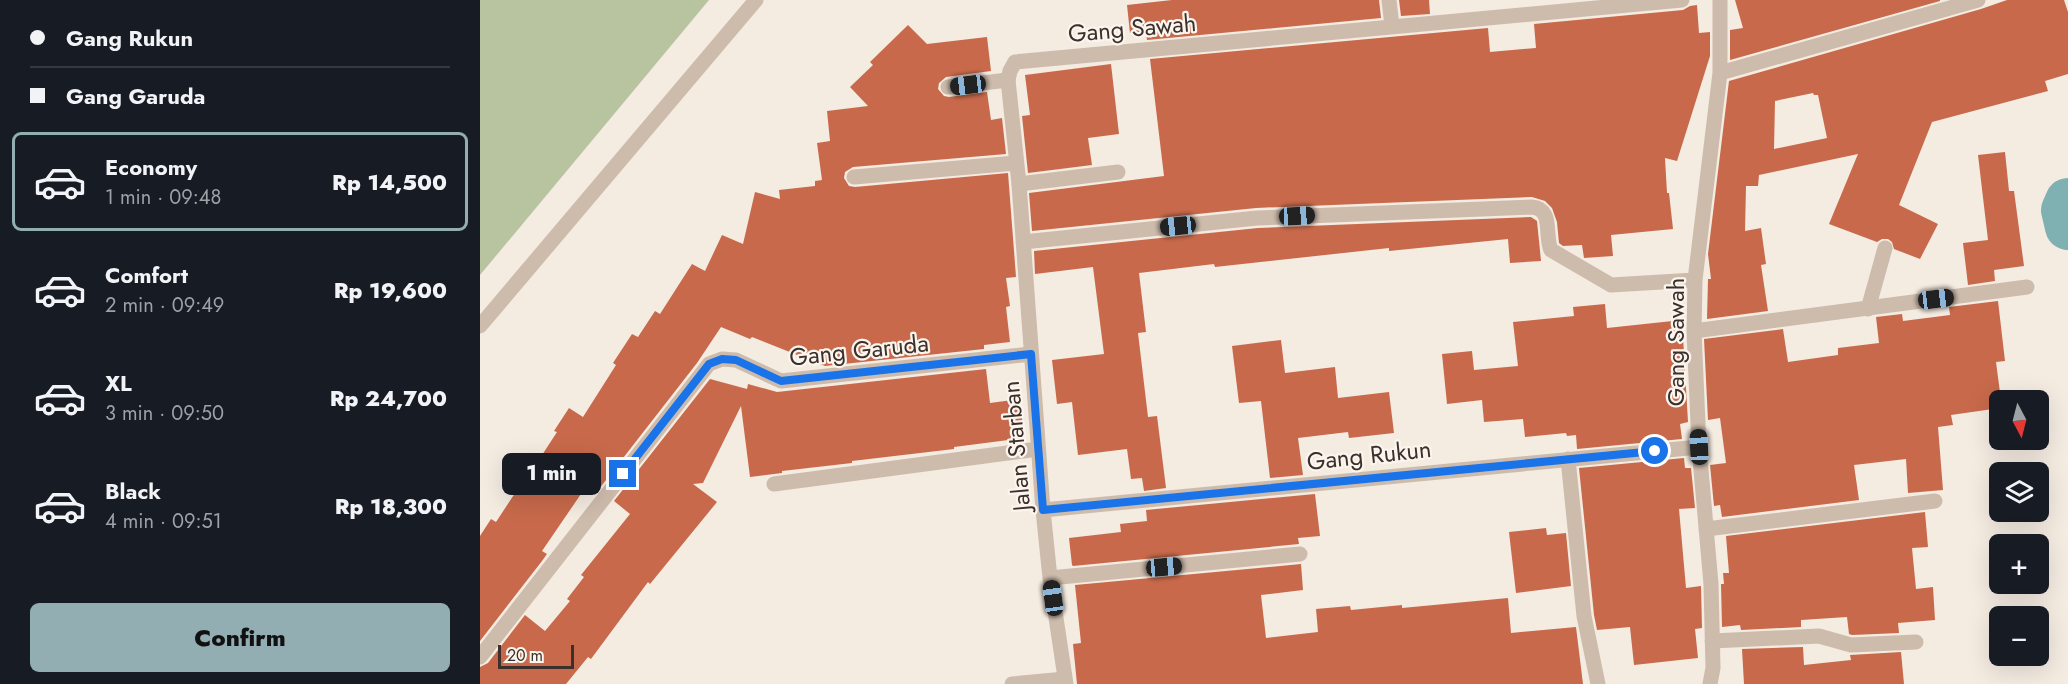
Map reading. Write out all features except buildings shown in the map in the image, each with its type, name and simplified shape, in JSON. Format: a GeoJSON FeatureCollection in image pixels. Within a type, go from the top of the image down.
{"type":"FeatureCollection","features":[{"type":"Feature","properties":{"kind":"street"},"geometry":{"type":"LineString","coordinates":[[480,326],[756,0]]}},
{"type":"Feature","properties":{"kind":"street"},"geometry":{"type":"LineString","coordinates":[[1389,0],[1392,26]]}},
{"type":"Feature","properties":{"kind":"street","name":"Gang Sawah"},"geometry":{"type":"LineString","coordinates":[[1016,62],[1682,0]]}},
{"type":"Feature","properties":{"kind":"street","name":"Gang Sawah"},"geometry":{"type":"LineString","coordinates":[[1710,684],[1713,668],[1711,584],[1699,447],[1694,331],[1695,280],[1720,73],[1720,0]]}},
{"type":"Feature","properties":{"kind":"street"},"geometry":{"type":"LineString","coordinates":[[1720,73],[1978,0]]}},
{"type":"Feature","properties":{"kind":"street","name":"Jalan Starban"},"geometry":{"type":"LineString","coordinates":[[1016,62],[1010,71],[1008,80],[1019,184],[1043,510],[1065,681]]}},
{"type":"Feature","properties":{"kind":"street"},"geometry":{"type":"LineString","coordinates":[[948,87],[1008,80]]}},
{"type":"Feature","properties":{"kind":"street"},"geometry":{"type":"LineString","coordinates":[[854,177],[1016,163]]}},
{"type":"Feature","properties":{"kind":"street"},"geometry":{"type":"LineString","coordinates":[[1019,184],[1118,172]]}},
{"type":"Feature","properties":{"kind":"street"},"geometry":{"type":"LineString","coordinates":[[1023,242],[1257,218],[1532,207],[1540,208],[1545,213],[1551,250],[1609,284],[1695,280]]}},
{"type":"Feature","properties":{"kind":"street"},"geometry":{"type":"LineString","coordinates":[[1868,309],[1885,248]]}},
{"type":"Feature","properties":{"kind":"street"},"geometry":{"type":"LineString","coordinates":[[1694,331],[2027,287]]}},
{"type":"Feature","properties":{"kind":"street","name":"Gang Garuda"},"geometry":{"type":"LineString","coordinates":[[480,657],[709,364],[716,360],[736,360],[781,381],[1031,354]]}},
{"type":"Feature","properties":{"kind":"street","name":"Gang Rukun"},"geometry":{"type":"LineString","coordinates":[[1043,510],[1699,447]]}},
{"type":"Feature","properties":{"kind":"street"},"geometry":{"type":"LineString","coordinates":[[774,484],[1038,449]]}},
{"type":"Feature","properties":{"kind":"street"},"geometry":{"type":"LineString","coordinates":[[1568,459],[1584,616],[1598,684]]}},
{"type":"Feature","properties":{"kind":"street"},"geometry":{"type":"LineString","coordinates":[[1706,529],[1935,501]]}},
{"type":"Feature","properties":{"kind":"street"},"geometry":{"type":"LineString","coordinates":[[1050,578],[1300,554]]}},
{"type":"Feature","properties":{"kind":"street"},"geometry":{"type":"LineString","coordinates":[[1712,641],[1819,636],[1851,645],[1916,642]]}},
{"type":"Feature","properties":{"kind":"street"},"geometry":{"type":"LineString","coordinates":[[1012,684],[1065,681]]}},
{"type":"Feature","properties":{"kind":"green space"},"geometry":{"type":"Polygon","coordinates":[[[480,0],[709,0],[480,275],[480,0]]]}},
{"type":"Feature","properties":{"kind":"waterway"},"geometry":{"type":"LineString","coordinates":[[2068,201],[2064,210],[2068,227]]}},
{"type":"Feature","properties":{"kind":"route"},"geometry":{"type":"LineString","coordinates":[[623,474],[709,364],[716,360],[728,359],[736,360],[781,381],[1031,354],[1043,510],[1655,451]]}}]}
